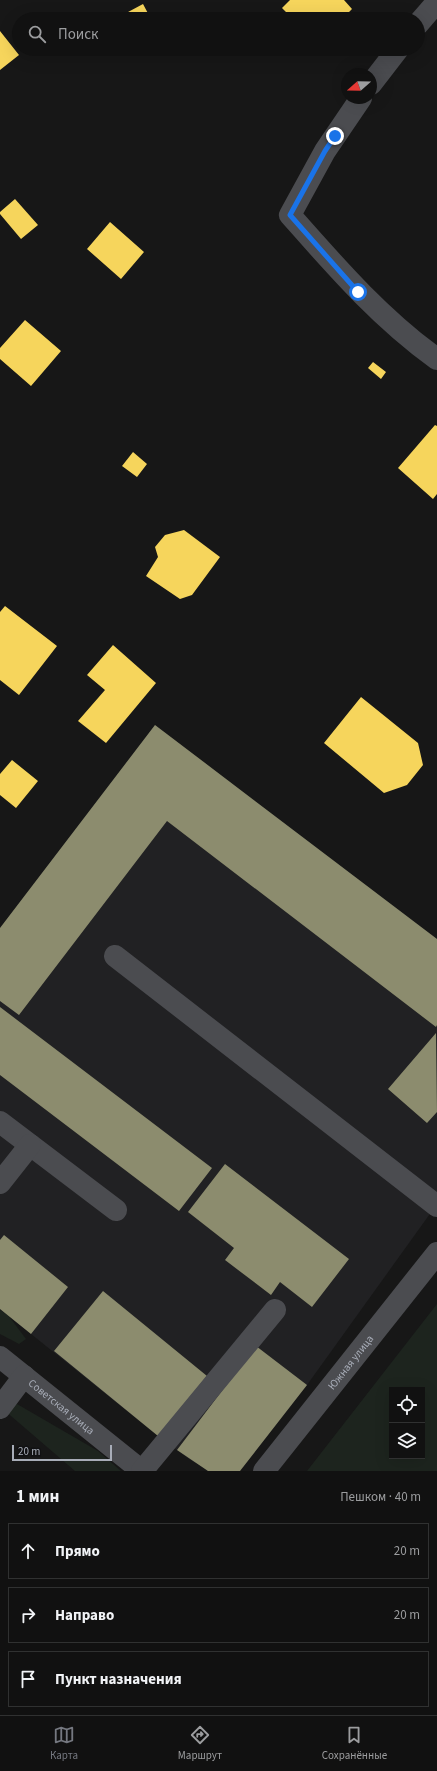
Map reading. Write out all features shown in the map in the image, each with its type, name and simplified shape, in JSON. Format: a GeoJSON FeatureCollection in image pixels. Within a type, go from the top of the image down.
{"type":"FeatureCollection","features":[{"type":"Feature","properties":{"kind":"street"},"geometry":{"type":"LineString","coordinates":[[425,16],[437,2]]}},
{"type":"Feature","properties":{"kind":"street"},"geometry":{"type":"LineString","coordinates":[[377,76],[393,56]]}},
{"type":"Feature","properties":{"kind":"street"},"geometry":{"type":"LineString","coordinates":[[357,104],[325,151],[290,215],[358,292],[418,346],[437,360]]}},
{"type":"Feature","properties":{"kind":"street"},"geometry":{"type":"LineString","coordinates":[[115,956],[437,1206]]}},
{"type":"Feature","properties":{"kind":"street"},"geometry":{"type":"LineString","coordinates":[[0,1122],[116,1210]]}},
{"type":"Feature","properties":{"kind":"street"},"geometry":{"type":"LineString","coordinates":[[0,1183],[30,1145]]}},
{"type":"Feature","properties":{"kind":"street","name":"Южная улица"},"geometry":{"type":"LineString","coordinates":[[264,1471],[437,1253]]}},
{"type":"Feature","properties":{"kind":"street"},"geometry":{"type":"LineString","coordinates":[[142,1471],[275,1310]]}},
{"type":"Feature","properties":{"kind":"street","name":"Советская улица"},"geometry":{"type":"LineString","coordinates":[[0,1357],[142,1471]]}},
{"type":"Feature","properties":{"kind":"street"},"geometry":{"type":"LineString","coordinates":[[0,1408],[24,1376]]}},
{"type":"Feature","properties":{"kind":"shaded area"},"geometry":{"type":"Polygon","coordinates":[[[155,725],[437,939],[437,1204],[307,1385],[243,1467],[201,1466],[189,1459],[158,1436],[0,1309],[0,928],[155,725]]]}},
{"type":"Feature","properties":{"kind":"shaded area"},"geometry":{"type":"Polygon","coordinates":[[[437,1304],[437,1471],[307,1471],[437,1304]]]}},
{"type":"Feature","properties":{"kind":"shaded area"},"geometry":{"type":"Polygon","coordinates":[[[0,1310],[8,1315],[26,1339],[19,1344],[0,1334],[0,1310]]]}},
{"type":"Feature","properties":{"kind":"shaded area"},"geometry":{"type":"Polygon","coordinates":[[[17,1404],[98,1451],[121,1471],[75,1471],[4,1410],[17,1404]]]}},
{"type":"Feature","properties":{"kind":"building: Жильё"},"geometry":{"type":"Polygon","coordinates":[[[290,0],[344,0],[352,9],[349,12],[286,12],[282,8],[290,0]]]}},
{"type":"Feature","properties":{"kind":"building: Жильё"},"geometry":{"type":"Polygon","coordinates":[[[143,4],[147,12],[128,12],[143,4]]]}},
{"type":"Feature","properties":{"kind":"building: Жильё"},"geometry":{"type":"Polygon","coordinates":[[[0,31],[12,46],[12,56],[18,56],[0,70],[0,31]]]}},
{"type":"Feature","properties":{"kind":"building: Жильё"},"geometry":{"type":"Polygon","coordinates":[[[15,199],[38,225],[21,239],[0,214],[0,212],[15,199]]]}},
{"type":"Feature","properties":{"kind":"building: Жильё"},"geometry":{"type":"Polygon","coordinates":[[[110,222],[144,252],[121,279],[87,249],[110,222]]]}},
{"type":"Feature","properties":{"kind":"building: Жильё"},"geometry":{"type":"Polygon","coordinates":[[[25,320],[61,351],[31,386],[0,359],[0,348],[25,320]]]}},
{"type":"Feature","properties":{"kind":"building: Жильё"},"geometry":{"type":"Polygon","coordinates":[[[373,362],[386,372],[381,379],[368,368],[373,362]]]}},
{"type":"Feature","properties":{"kind":"building: Жильё"},"geometry":{"type":"Polygon","coordinates":[[[435,425],[437,426],[437,494],[433,499],[398,468],[435,425]]]}},
{"type":"Feature","properties":{"kind":"building: Жильё"},"geometry":{"type":"Polygon","coordinates":[[[133,452],[147,464],[137,477],[122,466],[133,452]]]}},
{"type":"Feature","properties":{"kind":"building: Жильё"},"geometry":{"type":"Polygon","coordinates":[[[184,530],[220,557],[192,595],[180,599],[146,576],[158,557],[155,547],[165,535],[184,530]]]}},
{"type":"Feature","properties":{"kind":"building: Жильё"},"geometry":{"type":"Polygon","coordinates":[[[5,606],[57,646],[19,695],[0,680],[0,612],[5,606]]]}},
{"type":"Feature","properties":{"kind":"building: Жильё"},"geometry":{"type":"Polygon","coordinates":[[[113,645],[156,683],[106,743],[78,721],[105,690],[87,675],[113,645]]]}},
{"type":"Feature","properties":{"kind":"building: Жильё"},"geometry":{"type":"Polygon","coordinates":[[[361,697],[418,743],[423,765],[407,785],[384,793],[324,743],[361,697]]]}},
{"type":"Feature","properties":{"kind":"building: Жильё"},"geometry":{"type":"Polygon","coordinates":[[[12,760],[38,781],[16,808],[0,795],[0,774],[12,760]]]}},
{"type":"Feature","properties":{"kind":"building: Промзона"},"geometry":{"type":"Polygon","coordinates":[[[155,725],[437,939],[436,1027],[167,821],[19,1015],[0,1001],[0,928],[155,725]]]}},
{"type":"Feature","properties":{"kind":"building: Промзона"},"geometry":{"type":"Polygon","coordinates":[[[0,1007],[212,1168],[179,1211],[0,1075],[0,1007]]]}},
{"type":"Feature","properties":{"kind":"building: Промзона"},"geometry":{"type":"Polygon","coordinates":[[[436,1033],[437,1112],[427,1123],[388,1089],[436,1033]]]}},
{"type":"Feature","properties":{"kind":"building: Промзона"},"geometry":{"type":"Polygon","coordinates":[[[225,1164],[349,1259],[312,1307],[280,1282],[271,1295],[225,1260],[234,1248],[188,1212],[225,1164]]]}},
{"type":"Feature","properties":{"kind":"building: Промзона"},"geometry":{"type":"Polygon","coordinates":[[[4,1235],[68,1287],[31,1334],[0,1309],[0,1240],[4,1235]]]}},
{"type":"Feature","properties":{"kind":"building: Промзона"},"geometry":{"type":"Polygon","coordinates":[[[103,1291],[207,1376],[158,1436],[54,1351],[103,1291]]]}},
{"type":"Feature","properties":{"kind":"building: Промзона"},"geometry":{"type":"Polygon","coordinates":[[[256,1346],[307,1385],[240,1471],[208,1471],[177,1450],[256,1346]]]}},
{"type":"Feature","properties":{"kind":"route"},"geometry":{"type":"LineString","coordinates":[[335,136],[325,151],[290,215],[358,292]]}}]}
